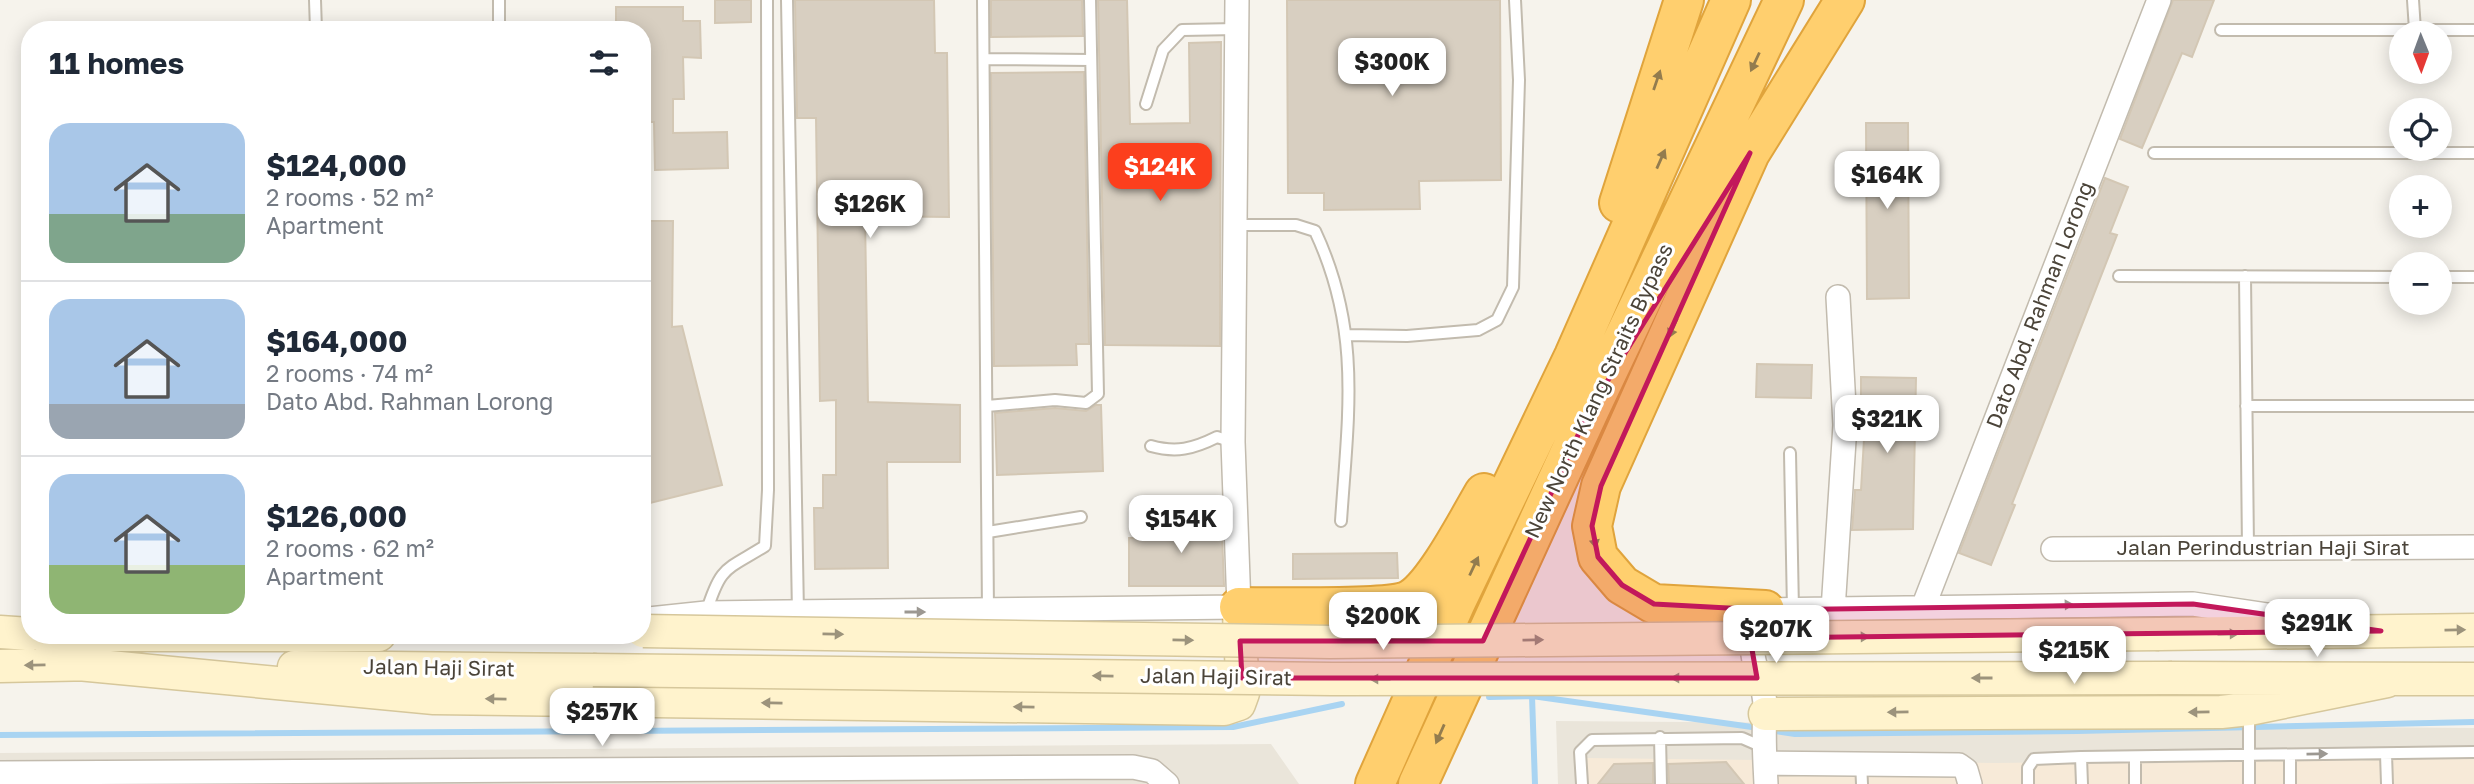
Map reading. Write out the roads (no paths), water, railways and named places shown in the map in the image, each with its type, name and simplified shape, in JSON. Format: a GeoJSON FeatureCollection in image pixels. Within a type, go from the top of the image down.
{"type":"FeatureCollection","features":[{"type":"Feature","properties":{"kind":"highway"},"geometry":{"type":"LineString","coordinates":[[1239,607],[1381,605],[1408,601],[1423,588],[1514,443],[1567,368],[1642,125],[1684,0]]}},
{"type":"Feature","properties":{"kind":"highway","name":"New North Klang Straits Bypass"},"geometry":{"type":"LineString","coordinates":[[1375,784],[1456,602],[1567,368],[1731,0]]}},
{"type":"Feature","properties":{"kind":"highway","name":"New North Klang Straits Bypass"},"geometry":{"type":"LineString","coordinates":[[1418,784],[1590,409],[1784,0]]}},
{"type":"Feature","properties":{"kind":"highway"},"geometry":{"type":"LineString","coordinates":[[1590,409],[1844,0]]}},
{"type":"Feature","properties":{"kind":"highway"},"geometry":{"type":"LineString","coordinates":[[1750,153],[1601,486],[1592,526],[1598,557],[1622,585],[1654,604],[1779,610]]}},
{"type":"Feature","properties":{"kind":"main road"},"geometry":{"type":"LineString","coordinates":[[78,664],[434,698],[1224,709],[1239,704],[1243,693],[1239,607]]}},
{"type":"Feature","properties":{"kind":"main road","name":"Jalan Haji Sirat"},"geometry":{"type":"LineString","coordinates":[[651,631],[1330,642],[2474,630]]}},
{"type":"Feature","properties":{"kind":"main road"},"geometry":{"type":"LineString","coordinates":[[0,632],[21,633]]}},
{"type":"Feature","properties":{"kind":"main road","name":"Jalan Haji Sirat"},"geometry":{"type":"LineString","coordinates":[[0,666],[78,664],[1332,679],[2474,679]]}},
{"type":"Feature","properties":{"kind":"main road"},"geometry":{"type":"LineString","coordinates":[[1765,745],[1944,711],[2249,714],[2387,681]]}},
{"type":"Feature","properties":{"kind":"street"},"geometry":{"type":"LineString","coordinates":[[651,619],[706,613],[988,612],[1239,607],[1233,442],[1238,225],[1237,0]]}},
{"type":"Feature","properties":{"kind":"street","name":"Dato Abd. Rahman Lorong"},"geometry":{"type":"LineString","coordinates":[[1922,610],[2159,0]]}},
{"type":"Feature","properties":{"kind":"street"},"geometry":{"type":"LineString","coordinates":[[1833,610],[1846,425],[1839,298]]}},
{"type":"Feature","properties":{"kind":"street","name":"Jalan Perindustrian Haji Sirat"},"geometry":{"type":"LineString","coordinates":[[2053,549],[2474,547]]}},
{"type":"Feature","properties":{"kind":"street"},"geometry":{"type":"LineString","coordinates":[[1968,777],[1959,765],[1862,773],[1765,745],[1752,647],[1755,626],[1779,610],[1922,610],[2104,603],[2193,604],[2381,631]]}},
{"type":"Feature","properties":{"kind":"street"},"geometry":{"type":"LineString","coordinates":[[0,773],[81,778],[885,776],[1133,767],[1152,771],[1167,784]]}},
{"type":"Feature","properties":{"kind":"lane"},"geometry":{"type":"LineString","coordinates":[[315,0],[316,21]]}},
{"type":"Feature","properties":{"kind":"lane"},"geometry":{"type":"LineString","coordinates":[[499,0],[499,21]]}},
{"type":"Feature","properties":{"kind":"lane"},"geometry":{"type":"LineString","coordinates":[[706,613],[714,585],[730,564],[765,546],[768,490],[766,0]]}},
{"type":"Feature","properties":{"kind":"lane"},"geometry":{"type":"LineString","coordinates":[[787,0],[798,613]]}},
{"type":"Feature","properties":{"kind":"lane"},"geometry":{"type":"LineString","coordinates":[[983,0],[988,612]]}},
{"type":"Feature","properties":{"kind":"lane"},"geometry":{"type":"LineString","coordinates":[[987,406],[1055,400],[1086,403],[1098,394],[1090,0]]}},
{"type":"Feature","properties":{"kind":"lane"},"geometry":{"type":"LineString","coordinates":[[1347,335],[1407,336],[1478,330],[1497,320],[1513,287],[1519,80],[1515,0]]}},
{"type":"Feature","properties":{"kind":"lane"},"geometry":{"type":"LineString","coordinates":[[2413,0],[2414,21]]}},
{"type":"Feature","properties":{"kind":"lane"},"geometry":{"type":"LineString","coordinates":[[1146,104],[1163,50],[1182,30],[1237,29]]}},
{"type":"Feature","properties":{"kind":"lane"},"geometry":{"type":"LineString","coordinates":[[2221,30],[2389,30]]}},
{"type":"Feature","properties":{"kind":"lane"},"geometry":{"type":"LineString","coordinates":[[2452,30],[2474,30]]}},
{"type":"Feature","properties":{"kind":"lane"},"geometry":{"type":"LineString","coordinates":[[984,59],[1091,60]]}},
{"type":"Feature","properties":{"kind":"lane"},"geometry":{"type":"LineString","coordinates":[[2154,153],[2474,153]]}},
{"type":"Feature","properties":{"kind":"lane"},"geometry":{"type":"LineString","coordinates":[[1238,225],[1296,225],[1315,231],[1332,267],[1347,335],[1351,378],[1341,521]]}},
{"type":"Feature","properties":{"kind":"lane"},"geometry":{"type":"LineString","coordinates":[[2119,276],[2389,277]]}},
{"type":"Feature","properties":{"kind":"lane"},"geometry":{"type":"LineString","coordinates":[[2245,276],[2248,548]]}},
{"type":"Feature","properties":{"kind":"lane"},"geometry":{"type":"LineString","coordinates":[[2452,277],[2474,277]]}},
{"type":"Feature","properties":{"kind":"lane"},"geometry":{"type":"LineString","coordinates":[[2246,406],[2474,407]]}},
{"type":"Feature","properties":{"kind":"lane"},"geometry":{"type":"LineString","coordinates":[[1151,446],[1168,451],[1193,449],[1217,437],[1233,442]]}},
{"type":"Feature","properties":{"kind":"lane"},"geometry":{"type":"LineString","coordinates":[[1779,610],[1790,453]]}},
{"type":"Feature","properties":{"kind":"lane"},"geometry":{"type":"LineString","coordinates":[[988,532],[1081,517]]}},
{"type":"Feature","properties":{"kind":"lane"},"geometry":{"type":"LineString","coordinates":[[2249,714],[2249,784]]}},
{"type":"Feature","properties":{"kind":"lane"},"geometry":{"type":"LineString","coordinates":[[1660,737],[1661,784]]}},
{"type":"Feature","properties":{"kind":"lane"},"geometry":{"type":"LineString","coordinates":[[1581,784],[1580,752],[1592,740],[1741,738],[1765,745]]}},
{"type":"Feature","properties":{"kind":"lane"},"geometry":{"type":"LineString","coordinates":[[2028,784],[2028,768],[2034,759],[2474,752]]}},
{"type":"Feature","properties":{"kind":"lane"},"geometry":{"type":"LineString","coordinates":[[2386,754],[2387,784]]}},
{"type":"Feature","properties":{"kind":"lane"},"geometry":{"type":"LineString","coordinates":[[2290,755],[2291,784]]}},
{"type":"Feature","properties":{"kind":"lane"},"geometry":{"type":"LineString","coordinates":[[2081,757],[2082,784]]}},
{"type":"Feature","properties":{"kind":"lane"},"geometry":{"type":"LineString","coordinates":[[2135,757],[2135,784]]}},
{"type":"Feature","properties":{"kind":"waterway"},"geometry":{"type":"LineString","coordinates":[[1489,697],[1532,696]]}},
{"type":"Feature","properties":{"kind":"waterway"},"geometry":{"type":"LineString","coordinates":[[1535,784],[1532,696],[1759,728]]}},
{"type":"Feature","properties":{"kind":"waterway"},"geometry":{"type":"LineString","coordinates":[[0,735],[1233,727],[1342,704]]}},
{"type":"Feature","properties":{"kind":"waterway"},"geometry":{"type":"LineString","coordinates":[[1769,730],[1795,734],[2077,731],[2474,722]]}}]}
